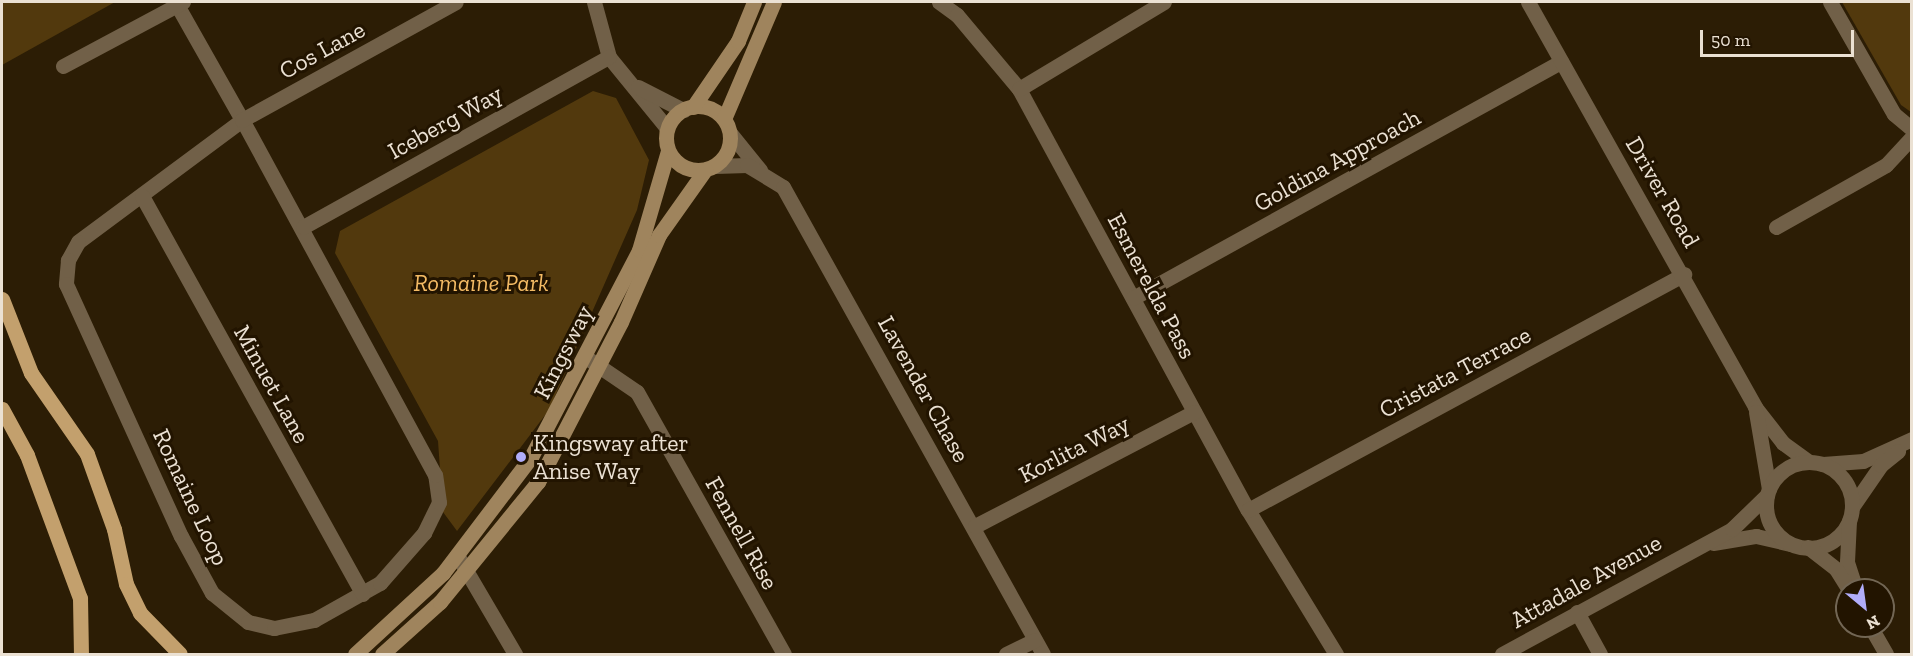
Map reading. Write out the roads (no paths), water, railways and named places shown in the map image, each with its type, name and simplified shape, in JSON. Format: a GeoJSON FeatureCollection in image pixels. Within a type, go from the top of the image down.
{"type":"FeatureCollection","features":[{"type":"Feature","properties":{"kind":"main road"},"geometry":{"type":"LineString","coordinates":[[668,128],[688,108],[738,41],[754,2]]}},
{"type":"Feature","properties":{"kind":"main road"},"geometry":{"type":"LineString","coordinates":[[724,119],[774,2]]}},
{"type":"Feature","properties":{"kind":"main road"},"geometry":{"type":"LineString","coordinates":[[688,108],[711,108],[724,119],[730,133]]}},
{"type":"Feature","properties":{"kind":"main road","name":"Kingsway"},"geometry":{"type":"LineString","coordinates":[[382,654],[467,572],[538,482],[593,362],[650,223],[668,151],[668,128]]}},
{"type":"Feature","properties":{"kind":"main road","name":"Kingsway"},"geometry":{"type":"LineString","coordinates":[[355,654],[458,555],[531,457],[593,362],[659,235],[710,168],[728,152],[730,133]]}},
{"type":"Feature","properties":{"kind":"main road"},"geometry":{"type":"LineString","coordinates":[[668,151],[683,167],[710,168]]}},
{"type":"Feature","properties":{"kind":"main road"},"geometry":{"type":"LineString","coordinates":[[2,299],[32,373],[87,454],[140,613],[180,654]]}},
{"type":"Feature","properties":{"kind":"main road"},"geometry":{"type":"LineString","coordinates":[[2,409],[27,455],[80,598],[81,654]]}},
{"type":"Feature","properties":{"kind":"street","name":"Cos Lane"},"geometry":{"type":"LineString","coordinates":[[242,120],[456,2]]}},
{"type":"Feature","properties":{"kind":"street"},"geometry":{"type":"LineString","coordinates":[[594,2],[609,57],[668,128]]}},
{"type":"Feature","properties":{"kind":"street","name":"Esmerelda Pass"},"geometry":{"type":"LineString","coordinates":[[939,2],[957,15],[1019,88],[1248,510],[1304,608],[1336,654]]}},
{"type":"Feature","properties":{"kind":"street"},"geometry":{"type":"LineString","coordinates":[[1019,88],[1164,2]]}},
{"type":"Feature","properties":{"kind":"street","name":"Driver Road"},"geometry":{"type":"LineString","coordinates":[[1528,2],[1684,274],[1755,407],[1783,443],[1816,463]]}},
{"type":"Feature","properties":{"kind":"street"},"geometry":{"type":"LineString","coordinates":[[1830,2],[1894,114],[1911,129]]}},
{"type":"Feature","properties":{"kind":"street","name":"Romaine Loop"},"geometry":{"type":"LineString","coordinates":[[180,3],[435,475],[439,502],[424,533],[380,583],[314,620],[274,628],[231,611],[212,593],[196,565],[66,284],[68,260],[78,242],[242,120]]}},
{"type":"Feature","properties":{"kind":"street"},"geometry":{"type":"LineString","coordinates":[[63,66],[180,3]]}},
{"type":"Feature","properties":{"kind":"street","name":"Iceberg Way"},"geometry":{"type":"LineString","coordinates":[[303,227],[609,57]]}},
{"type":"Feature","properties":{"kind":"street","name":"Goldina Approach"},"geometry":{"type":"LineString","coordinates":[[1133,298],[1561,62]]}},
{"type":"Feature","properties":{"kind":"street"},"geometry":{"type":"LineString","coordinates":[[633,85],[688,108]]}},
{"type":"Feature","properties":{"kind":"street","name":"Lavender Chase"},"geometry":{"type":"LineString","coordinates":[[730,133],[760,170],[783,187],[803,218],[975,526],[1043,654]]}},
{"type":"Feature","properties":{"kind":"street"},"geometry":{"type":"LineString","coordinates":[[1776,227],[1886,165],[1911,137]]}},
{"type":"Feature","properties":{"kind":"street","name":"Lavender Chase"},"geometry":{"type":"LineString","coordinates":[[710,168],[747,165],[760,170]]}},
{"type":"Feature","properties":{"kind":"street","name":"Minuet Lane"},"geometry":{"type":"LineString","coordinates":[[142,196],[363,594]]}},
{"type":"Feature","properties":{"kind":"street","name":"Cristata Terrace"},"geometry":{"type":"LineString","coordinates":[[1248,510],[1684,274]]}},
{"type":"Feature","properties":{"kind":"street","name":"Fennell Rise"},"geometry":{"type":"LineString","coordinates":[[593,362],[637,392],[784,654]]}},
{"type":"Feature","properties":{"kind":"street","name":"Driver Road"},"geometry":{"type":"LineString","coordinates":[[1755,407],[1768,492]]}},
{"type":"Feature","properties":{"kind":"street","name":"Korlita Way"},"geometry":{"type":"LineString","coordinates":[[975,526],[1194,412]]}},
{"type":"Feature","properties":{"kind":"street"},"geometry":{"type":"LineString","coordinates":[[1911,439],[1881,465],[1831,542],[1808,547],[1790,544],[1770,523],[1768,492],[1783,471],[1816,463],[1863,461],[1911,439]]}},
{"type":"Feature","properties":{"kind":"street"},"geometry":{"type":"LineString","coordinates":[[1816,463],[1845,480],[1851,514],[1847,562],[1852,578]]}},
{"type":"Feature","properties":{"kind":"street","name":"Attadale Avenue"},"geometry":{"type":"LineString","coordinates":[[1502,654],[1692,547],[1732,528],[1768,492]]}},
{"type":"Feature","properties":{"kind":"street","name":"Attadale Avenue"},"geometry":{"type":"LineString","coordinates":[[1692,547],[1756,536],[1790,544]]}},
{"type":"Feature","properties":{"kind":"street"},"geometry":{"type":"LineString","coordinates":[[1808,547],[1836,569],[1842,578]]}},
{"type":"Feature","properties":{"kind":"street"},"geometry":{"type":"LineString","coordinates":[[458,555],[515,654]]}},
{"type":"Feature","properties":{"kind":"street","name":"Esmerelda Pass"},"geometry":{"type":"LineString","coordinates":[[1304,608],[1319,654]]}},
{"type":"Feature","properties":{"kind":"street"},"geometry":{"type":"LineString","coordinates":[[1577,612],[1600,654]]}},
{"type":"Feature","properties":{"kind":"street"},"geometry":{"type":"LineString","coordinates":[[1877,638],[1886,654]]}},
{"type":"Feature","properties":{"kind":"street"},"geometry":{"type":"LineString","coordinates":[[1006,654],[1035,640]]}},
{"type":"Feature","properties":{"kind":"place","name":"Kingsway after Anise Way"},"geometry":{"type":"Point","coordinates":[521,457]}},
{"type":"Feature","properties":{"kind":"park label","name":"Romaine Park"},"geometry":{"type":"Point","coordinates":[481,283]}}]}
